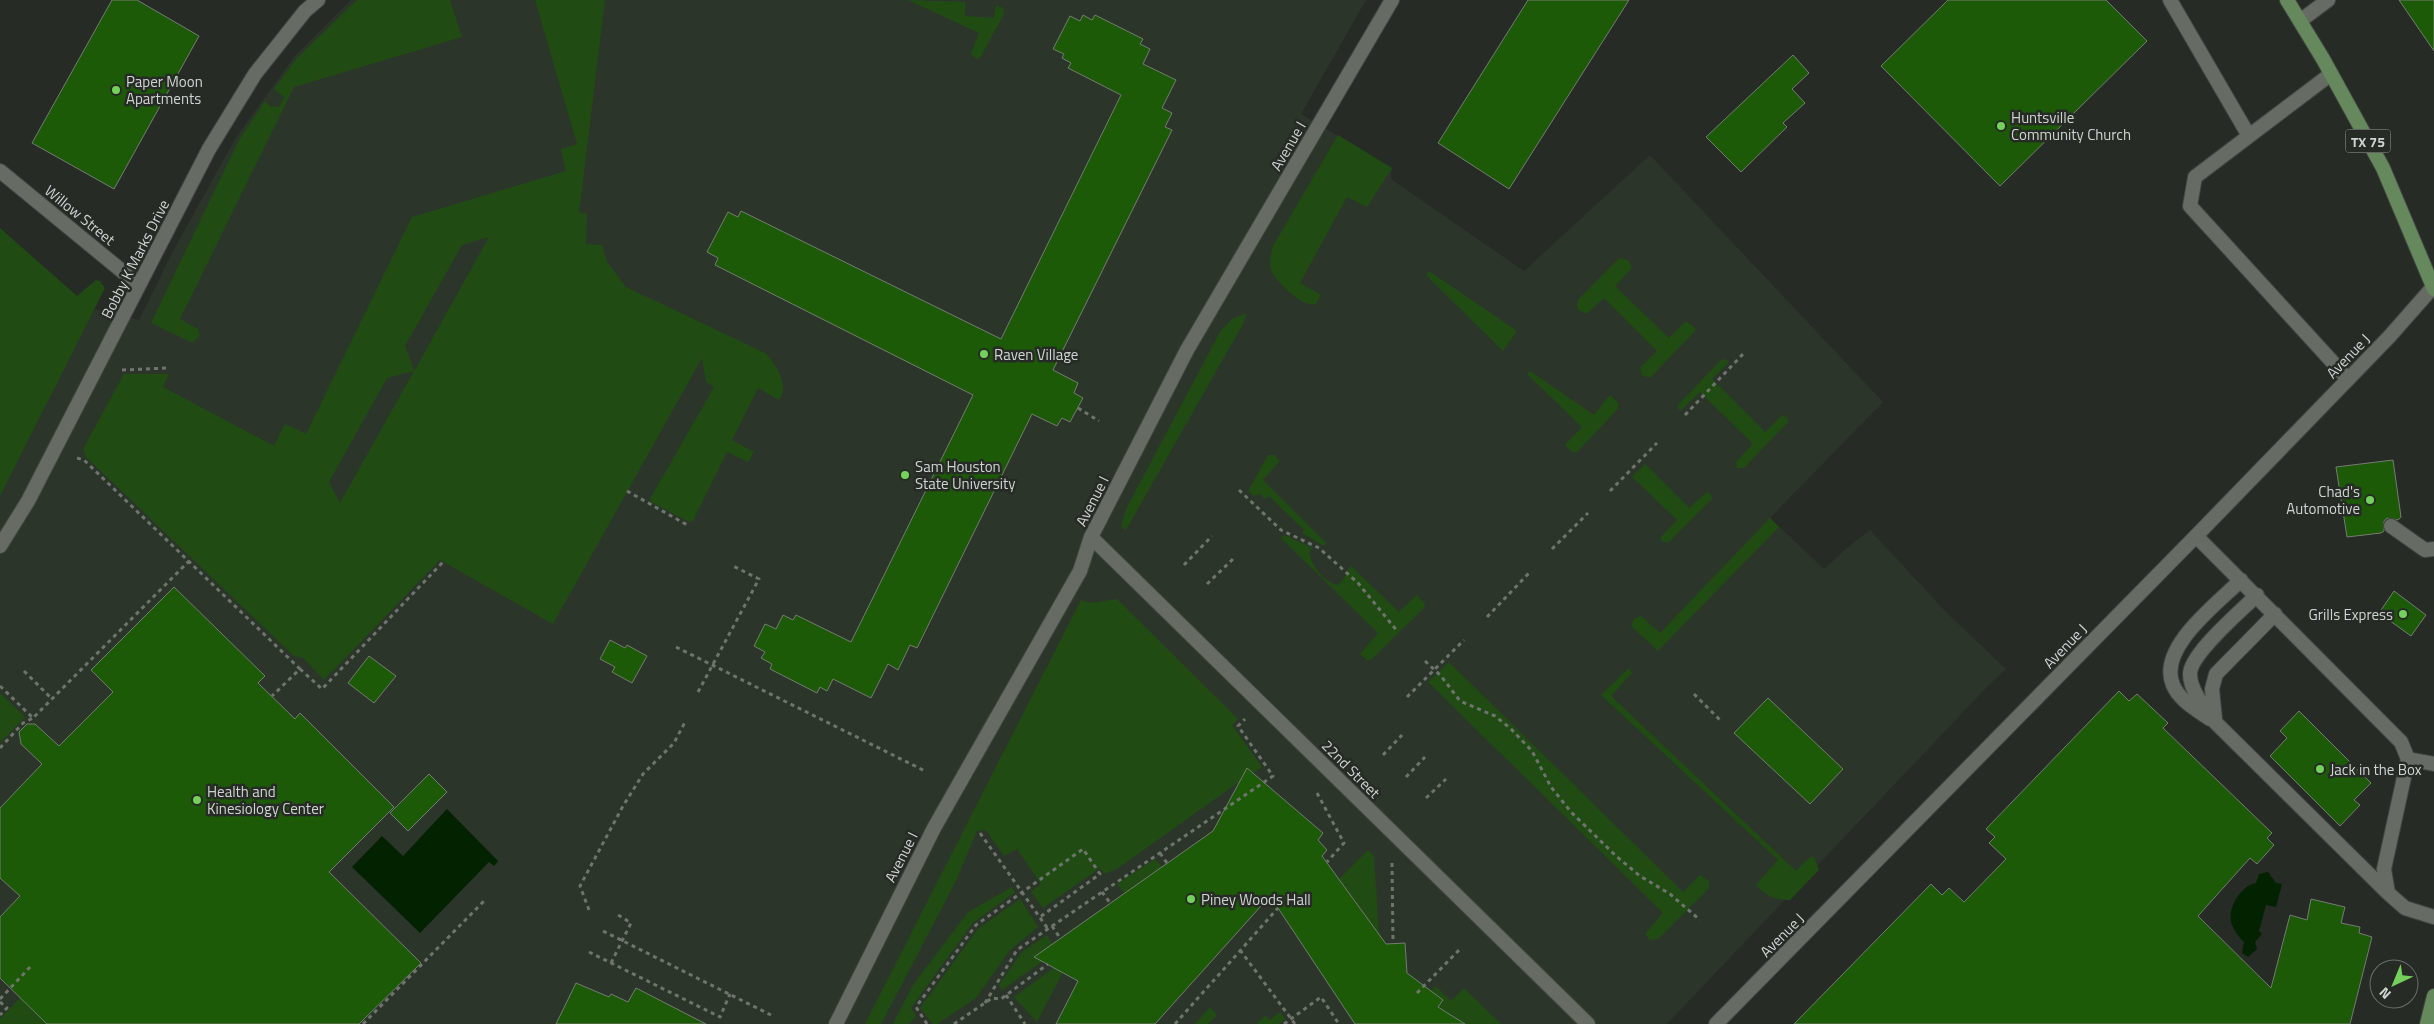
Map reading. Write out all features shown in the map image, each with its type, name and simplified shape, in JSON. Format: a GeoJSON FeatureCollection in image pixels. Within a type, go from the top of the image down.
{"type":"FeatureCollection","features":[{"type":"Feature","properties":{"kind":"main road","name":"TX 75"},"geometry":{"type":"LineString","coordinates":[[2287,0],[2383,168],[2434,288]]}},
{"type":"Feature","properties":{"kind":"main road"},"geometry":{"type":"LineString","coordinates":[[2426,1024],[2434,996]]}},
{"type":"Feature","properties":{"kind":"street","name":"Bobby K Marks Drive"},"geometry":{"type":"LineString","coordinates":[[0,546],[28,501],[208,149],[245,90],[305,11],[318,0]]}},
{"type":"Feature","properties":{"kind":"street","name":"Avenue I"},"geometry":{"type":"LineString","coordinates":[[836,1024],[934,828],[1080,572],[1091,537],[1187,350],[1392,0]]}},
{"type":"Feature","properties":{"kind":"street"},"geometry":{"type":"LineString","coordinates":[[2170,0],[2249,136]]}},
{"type":"Feature","properties":{"kind":"street"},"geometry":{"type":"LineString","coordinates":[[2300,20],[2328,0]]}},
{"type":"Feature","properties":{"kind":"street"},"geometry":{"type":"LineString","coordinates":[[2331,74],[2195,177],[2190,206],[2348,379]]}},
{"type":"Feature","properties":{"kind":"street","name":"Willow Street"},"geometry":{"type":"LineString","coordinates":[[0,171],[139,285]]}},
{"type":"Feature","properties":{"kind":"street","name":"Avenue J"},"geometry":{"type":"LineString","coordinates":[[1716,1024],[2196,536],[2390,337],[2434,288]]}},
{"type":"Feature","properties":{"kind":"street"},"geometry":{"type":"LineString","coordinates":[[2391,526],[2425,550],[2434,549]]}},
{"type":"Feature","properties":{"kind":"street"},"geometry":{"type":"LineString","coordinates":[[2196,536],[2257,595],[2401,742],[2408,759],[2384,869],[2388,893]]}},
{"type":"Feature","properties":{"kind":"street","name":"22nd Street"},"geometry":{"type":"LineString","coordinates":[[1091,537],[1588,1024]]}},
{"type":"Feature","properties":{"kind":"street"},"geometry":{"type":"LineString","coordinates":[[2241,580],[2183,639],[2174,652],[2169,668],[2173,686],[2186,702],[2215,722],[2388,893],[2405,908],[2434,917]]}},
{"type":"Feature","properties":{"kind":"street"},"geometry":{"type":"LineString","coordinates":[[2215,722],[2194,689],[2190,674],[2196,657],[2257,595]]}},
{"type":"Feature","properties":{"kind":"street"},"geometry":{"type":"LineString","coordinates":[[2215,722],[2212,689],[2216,674],[2275,614]]}},
{"type":"Feature","properties":{"kind":"street"},"geometry":{"type":"LineString","coordinates":[[2408,759],[2434,764]]}},
{"type":"Feature","properties":{"kind":"path"},"geometry":{"type":"LineString","coordinates":[[1685,415],[1744,353]]}},
{"type":"Feature","properties":{"kind":"path"},"geometry":{"type":"LineString","coordinates":[[122,370],[168,368]]}},
{"type":"Feature","properties":{"kind":"path"},"geometry":{"type":"LineString","coordinates":[[1078,408],[1099,421]]}},
{"type":"Feature","properties":{"kind":"path"},"geometry":{"type":"LineString","coordinates":[[1610,492],[1657,442]]}},
{"type":"Feature","properties":{"kind":"path"},"geometry":{"type":"LineString","coordinates":[[77,458],[84,460],[322,689],[443,562]]}},
{"type":"Feature","properties":{"kind":"path"},"geometry":{"type":"LineString","coordinates":[[1238,490],[1281,530],[1319,548],[1358,583],[1398,632]]}},
{"type":"Feature","properties":{"kind":"path"},"geometry":{"type":"LineString","coordinates":[[628,491],[689,526]]}},
{"type":"Feature","properties":{"kind":"path"},"geometry":{"type":"LineString","coordinates":[[1552,550],[1588,513]]}},
{"type":"Feature","properties":{"kind":"path"},"geometry":{"type":"LineString","coordinates":[[1184,565],[1212,536]]}},
{"type":"Feature","properties":{"kind":"path"},"geometry":{"type":"LineString","coordinates":[[1207,584],[1234,558]]}},
{"type":"Feature","properties":{"kind":"path"},"geometry":{"type":"LineString","coordinates":[[0,748],[23,723],[32,718],[52,699],[189,561]]}},
{"type":"Feature","properties":{"kind":"path"},"geometry":{"type":"LineString","coordinates":[[698,692],[759,579],[733,566]]}},
{"type":"Feature","properties":{"kind":"path"},"geometry":{"type":"LineString","coordinates":[[1486,617],[1530,572]]}},
{"type":"Feature","properties":{"kind":"path"},"geometry":{"type":"LineString","coordinates":[[1407,697],[1464,640]]}},
{"type":"Feature","properties":{"kind":"path"},"geometry":{"type":"LineString","coordinates":[[676,647],[925,771]]}},
{"type":"Feature","properties":{"kind":"path"},"geometry":{"type":"LineString","coordinates":[[1425,661],[1460,701],[1495,716],[1512,728],[1532,751],[1550,787],[1571,812],[1616,856],[1640,876],[1670,894],[1700,920]]}},
{"type":"Feature","properties":{"kind":"path"},"geometry":{"type":"LineString","coordinates":[[272,696],[300,669]]}},
{"type":"Feature","properties":{"kind":"path"},"geometry":{"type":"LineString","coordinates":[[24,671],[52,699]]}},
{"type":"Feature","properties":{"kind":"path"},"geometry":{"type":"LineString","coordinates":[[0,686],[32,718]]}},
{"type":"Feature","properties":{"kind":"path"},"geometry":{"type":"LineString","coordinates":[[1694,694],[1721,721]]}},
{"type":"Feature","properties":{"kind":"path"},"geometry":{"type":"LineString","coordinates":[[985,1003],[1017,950],[1273,776],[1238,726],[1245,719]]}},
{"type":"Feature","properties":{"kind":"path"},"geometry":{"type":"LineString","coordinates":[[589,910],[580,886],[642,774],[674,743],[685,722]]}},
{"type":"Feature","properties":{"kind":"path"},"geometry":{"type":"LineString","coordinates":[[1383,755],[1402,735]]}},
{"type":"Feature","properties":{"kind":"path"},"geometry":{"type":"LineString","coordinates":[[1406,777],[1425,757]]}},
{"type":"Feature","properties":{"kind":"path"},"geometry":{"type":"LineString","coordinates":[[1426,798],[1446,779]]}},
{"type":"Feature","properties":{"kind":"path"},"geometry":{"type":"LineString","coordinates":[[1316,793],[1344,843],[1327,862]]}},
{"type":"Feature","properties":{"kind":"path"},"geometry":{"type":"LineString","coordinates":[[980,833],[1048,929]]}},
{"type":"Feature","properties":{"kind":"path"},"geometry":{"type":"LineString","coordinates":[[927,1024],[916,1007],[976,925],[1083,849],[1100,874],[1040,917]]}},
{"type":"Feature","properties":{"kind":"path"},"geometry":{"type":"LineString","coordinates":[[1160,853],[1167,863]]}},
{"type":"Feature","properties":{"kind":"path"},"geometry":{"type":"LineString","coordinates":[[1392,863],[1393,943]]}},
{"type":"Feature","properties":{"kind":"path"},"geometry":{"type":"LineString","coordinates":[[1102,892],[1110,903]]}},
{"type":"Feature","properties":{"kind":"path"},"geometry":{"type":"LineString","coordinates":[[363,1024],[485,900]]}},
{"type":"Feature","properties":{"kind":"path"},"geometry":{"type":"LineString","coordinates":[[1175,1024],[1278,908]]}},
{"type":"Feature","properties":{"kind":"path"},"geometry":{"type":"LineString","coordinates":[[611,962],[631,923],[615,913]]}},
{"type":"Feature","properties":{"kind":"path"},"geometry":{"type":"LineString","coordinates":[[1052,926],[1060,938]]}},
{"type":"Feature","properties":{"kind":"path"},"geometry":{"type":"LineString","coordinates":[[603,931],[771,1015]]}},
{"type":"Feature","properties":{"kind":"path"},"geometry":{"type":"LineString","coordinates":[[1417,993],[1462,948]]}},
{"type":"Feature","properties":{"kind":"path"},"geometry":{"type":"LineString","coordinates":[[1240,950],[1295,1024]]}},
{"type":"Feature","properties":{"kind":"path"},"geometry":{"type":"LineString","coordinates":[[590,952],[720,1017],[730,994]]}},
{"type":"Feature","properties":{"kind":"path"},"geometry":{"type":"LineString","coordinates":[[954,1024],[992,998],[1001,999],[1048,964]]}},
{"type":"Feature","properties":{"kind":"path"},"geometry":{"type":"LineString","coordinates":[[0,1015],[7,1008],[0,1000],[31,966]]}},
{"type":"Feature","properties":{"kind":"path"},"geometry":{"type":"LineString","coordinates":[[1006,995],[1025,1024]]}},
{"type":"Feature","properties":{"kind":"path"},"geometry":{"type":"LineString","coordinates":[[1284,1024],[1321,997],[1339,1024]]}},
{"type":"Feature","properties":{"kind":"shaded area","name":"Sam Houston State University"},"geometry":{"type":"Polygon","coordinates":[[[351,0],[1366,0],[1301,114],[1392,168],[1391,179],[1524,271],[1650,155],[1883,402],[1770,518],[1824,569],[1870,530],[1948,614],[2006,669],[1667,1024],[0,1024],[0,234],[86,307],[139,320],[173,251],[235,139],[294,57],[351,0]]]}},
{"type":"Feature","properties":{"kind":"shaded area"},"geometry":{"type":"Polygon","coordinates":[[[357,0],[450,0],[462,37],[294,87],[180,319],[198,329],[200,335],[193,343],[151,323],[239,140],[265,101],[270,106],[279,107],[284,97],[274,89],[297,58],[357,0]]]}},
{"type":"Feature","properties":{"kind":"shaded area"},"geometry":{"type":"Polygon","coordinates":[[[535,0],[605,0],[579,213],[587,214],[586,244],[602,245],[607,262],[626,287],[767,354],[780,376],[783,388],[782,394],[779,400],[758,388],[732,440],[754,452],[748,462],[727,452],[693,521],[689,522],[651,502],[650,499],[714,387],[706,382],[702,358],[553,624],[440,560],[324,680],[303,658],[294,656],[87,458],[83,449],[124,374],[169,374],[163,387],[274,446],[285,424],[306,434],[412,217],[566,171],[561,149],[577,144],[535,0]],[[489,237],[462,245],[405,346],[414,370],[415,370],[489,237]],[[414,371],[387,378],[329,482],[340,503],[414,371]]]}},
{"type":"Feature","properties":{"kind":"shaded area"},"geometry":{"type":"Polygon","coordinates":[[[908,0],[965,2],[965,16],[994,18],[996,5],[1003,8],[1004,14],[980,58],[976,59],[971,54],[979,33],[908,0]]]}},
{"type":"Feature","properties":{"kind":"shaded area"},"geometry":{"type":"Polygon","coordinates":[[[1338,135],[1392,168],[1367,207],[1347,197],[1300,283],[1321,295],[1316,304],[1311,304],[1297,298],[1278,281],[1271,270],[1271,255],[1273,246],[1338,135]]]}},
{"type":"Feature","properties":{"kind":"shaded area"},"geometry":{"type":"Polygon","coordinates":[[[0,228],[77,296],[96,280],[100,281],[105,288],[0,496],[0,228]]]}},
{"type":"Feature","properties":{"kind":"shaded area"},"geometry":{"type":"Polygon","coordinates":[[[1619,258],[1628,260],[1632,268],[1615,286],[1669,338],[1686,321],[1695,328],[1695,331],[1650,378],[1642,375],[1640,368],[1657,351],[1604,298],[1586,314],[1577,309],[1578,300],[1619,258]]]}},
{"type":"Feature","properties":{"kind":"shaded area"},"geometry":{"type":"Polygon","coordinates":[[[1429,271],[1517,331],[1503,351],[1426,275],[1429,271]]]}},
{"type":"Feature","properties":{"kind":"shaded area"},"geometry":{"type":"Polygon","coordinates":[[[1247,313],[1243,324],[1126,530],[1121,527],[1126,509],[1220,332],[1232,319],[1247,313]]]}},
{"type":"Feature","properties":{"kind":"shaded area"},"geometry":{"type":"Polygon","coordinates":[[[1725,359],[1729,362],[1712,379],[1765,432],[1782,415],[1788,419],[1788,422],[1744,468],[1737,468],[1736,462],[1753,444],[1700,392],[1680,411],[1677,406],[1721,360],[1725,359]]]}},
{"type":"Feature","properties":{"kind":"shaded area"},"geometry":{"type":"Polygon","coordinates":[[[1530,371],[1594,415],[1610,395],[1618,403],[1618,409],[1577,452],[1572,452],[1565,445],[1582,427],[1527,374],[1530,371]]]}},
{"type":"Feature","properties":{"kind":"shaded area"},"geometry":{"type":"Polygon","coordinates":[[[1268,455],[1274,455],[1280,461],[1263,480],[1326,543],[1324,546],[1302,533],[1304,530],[1269,496],[1265,499],[1260,494],[1254,496],[1248,491],[1268,455]]]}},
{"type":"Feature","properties":{"kind":"shaded area"},"geometry":{"type":"Polygon","coordinates":[[[1645,464],[1689,508],[1707,492],[1711,495],[1712,499],[1668,543],[1661,541],[1661,537],[1677,520],[1632,477],[1645,464]]]}},
{"type":"Feature","properties":{"kind":"shaded area"},"geometry":{"type":"Polygon","coordinates":[[[1770,518],[1779,527],[1658,651],[1631,626],[1634,619],[1641,616],[1660,633],[1770,518]]]}},
{"type":"Feature","properties":{"kind":"shaded area"},"geometry":{"type":"Polygon","coordinates":[[[1284,535],[1313,548],[1309,552],[1313,563],[1319,573],[1328,581],[1338,585],[1344,579],[1350,565],[1399,612],[1417,595],[1425,604],[1424,608],[1372,659],[1367,660],[1360,654],[1378,633],[1281,538],[1284,535]]]}},
{"type":"Feature","properties":{"kind":"shaded area"},"geometry":{"type":"Polygon","coordinates":[[[1117,599],[1238,719],[1232,725],[1262,767],[1253,773],[1247,768],[1239,782],[1117,869],[1104,874],[1100,868],[1043,908],[1031,892],[1041,884],[1017,849],[1004,856],[986,830],[977,831],[956,881],[881,1024],[865,1024],[1081,600],[1091,603],[1117,599]]]}},
{"type":"Feature","properties":{"kind":"shaded area"},"geometry":{"type":"Polygon","coordinates":[[[1449,662],[1683,892],[1700,875],[1709,881],[1709,888],[1658,939],[1650,940],[1645,934],[1663,913],[1428,682],[1449,662]]]}},
{"type":"Feature","properties":{"kind":"shaded area"},"geometry":{"type":"Polygon","coordinates":[[[1629,668],[1632,673],[1611,696],[1796,871],[1810,857],[1814,857],[1819,870],[1790,900],[1771,897],[1756,885],[1778,860],[1601,695],[1629,668]]]}},
{"type":"Feature","properties":{"kind":"shaded area"},"geometry":{"type":"Polygon","coordinates":[[[0,693],[25,717],[0,743],[0,693]]]}},
{"type":"Feature","properties":{"kind":"shaded area"},"geometry":{"type":"Polygon","coordinates":[[[447,809],[498,861],[494,866],[489,862],[420,933],[352,867],[382,836],[403,856],[447,809]]]}},
{"type":"Feature","properties":{"kind":"shaded area"},"geometry":{"type":"Polygon","coordinates":[[[1368,850],[1374,856],[1379,934],[1339,879],[1368,850]]]}},
{"type":"Feature","properties":{"kind":"shaded area"},"geometry":{"type":"Polygon","coordinates":[[[1155,859],[1162,867],[1124,893],[1117,884],[1155,859]]]}},
{"type":"Feature","properties":{"kind":"shaded area"},"geometry":{"type":"Polygon","coordinates":[[[2268,872],[2276,883],[2282,884],[2276,907],[2266,905],[2259,931],[2262,934],[2255,942],[2257,949],[2248,957],[2242,953],[2244,942],[2232,925],[2231,913],[2240,894],[2250,885],[2256,883],[2259,874],[2268,872]]]}},
{"type":"Feature","properties":{"kind":"shaded area"},"geometry":{"type":"Polygon","coordinates":[[[1012,887],[1015,892],[973,923],[911,1008],[916,1016],[909,1024],[893,1024],[913,985],[968,912],[1012,887]]]}},
{"type":"Feature","properties":{"kind":"shaded area"},"geometry":{"type":"Polygon","coordinates":[[[1020,899],[1038,927],[1010,950],[976,998],[937,1024],[933,1024],[920,1008],[978,929],[1020,899]]]}},
{"type":"Feature","properties":{"kind":"shaded area"},"geometry":{"type":"Polygon","coordinates":[[[1047,935],[1052,944],[1035,956],[1043,961],[1002,990],[999,985],[1022,952],[1047,935]]]}},
{"type":"Feature","properties":{"kind":"shaded area"},"geometry":{"type":"Polygon","coordinates":[[[1055,967],[1063,972],[1037,1022],[1014,997],[1055,967]]]}},
{"type":"Feature","properties":{"kind":"shaded area"},"geometry":{"type":"Polygon","coordinates":[[[1436,986],[1451,1001],[1464,988],[1501,1024],[1465,1024],[1438,1007],[1443,1000],[1430,991],[1436,986]]]}},
{"type":"Feature","properties":{"kind":"shaded area"},"geometry":{"type":"Polygon","coordinates":[[[20,998],[47,1024],[0,1024],[0,1019],[20,998]]]}},
{"type":"Feature","properties":{"kind":"shaded area"},"geometry":{"type":"Polygon","coordinates":[[[1210,1007],[1217,1015],[1208,1024],[1195,1024],[1210,1007]]]}},
{"type":"Feature","properties":{"kind":"shaded area"},"geometry":{"type":"Polygon","coordinates":[[[1280,1012],[1285,1019],[1279,1024],[1257,1024],[1265,1015],[1270,1020],[1280,1012]]]}},
{"type":"Feature","properties":{"kind":"building","name":"Paper Moon Apartments"},"geometry":{"type":"Polygon","coordinates":[[[112,0],[137,0],[199,36],[114,189],[32,143],[112,0]]]}},
{"type":"Feature","properties":{"kind":"building"},"geometry":{"type":"Polygon","coordinates":[[[1528,0],[1629,0],[1509,189],[1438,143],[1528,0]]]}},
{"type":"Feature","properties":{"kind":"building","name":"Huntsville Community Church"},"geometry":{"type":"Polygon","coordinates":[[[1948,0],[2106,0],[2147,41],[2000,186],[1881,66],[1948,0]]]}},
{"type":"Feature","properties":{"kind":"building"},"geometry":{"type":"Polygon","coordinates":[[[2399,0],[2434,0],[2434,51],[2399,0]]]}},
{"type":"Feature","properties":{"kind":"building","name":"Raven Village"},"geometry":{"type":"Polygon","coordinates":[[[1083,15],[1092,20],[1095,15],[1143,39],[1140,44],[1150,49],[1143,64],[1176,80],[1162,108],[1172,113],[1165,127],[1172,130],[1053,370],[1078,383],[1074,393],[1083,398],[1070,422],[1062,418],[1057,426],[1032,414],[917,648],[910,645],[898,670],[888,664],[871,698],[833,679],[827,691],[820,687],[817,693],[770,669],[772,664],[761,658],[765,652],[754,646],[765,624],[776,629],[783,615],[793,620],[796,615],[851,642],[973,395],[715,265],[718,258],[707,252],[728,212],[738,217],[741,211],[1001,339],[1121,95],[1068,68],[1071,63],[1062,58],[1064,54],[1053,49],[1070,16],[1080,21],[1083,15]]]}},
{"type":"Feature","properties":{"kind":"building"},"geometry":{"type":"Polygon","coordinates":[[[1793,55],[1809,73],[1792,89],[1805,103],[1783,123],[1787,127],[1741,172],[1706,137],[1793,55]]]}},
{"type":"Feature","properties":{"kind":"building","name":"Chad's Automotive"},"geometry":{"type":"Polygon","coordinates":[[[2393,460],[2401,517],[2398,520],[2387,518],[2384,521],[2384,531],[2381,533],[2347,537],[2336,467],[2393,460]]]}},
{"type":"Feature","properties":{"kind":"building","name":"Health and Kinesiology Center"},"geometry":{"type":"Polygon","coordinates":[[[174,587],[265,676],[258,683],[295,719],[300,713],[394,807],[329,872],[421,963],[359,1024],[47,1024],[0,978],[0,917],[20,896],[0,878],[0,808],[42,764],[21,744],[19,732],[27,724],[35,724],[59,746],[113,692],[91,670],[174,587]]]}},
{"type":"Feature","properties":{"kind":"building","name":"Grills Express"},"geometry":{"type":"Polygon","coordinates":[[[2394,591],[2426,615],[2411,636],[2379,613],[2394,591]]]}},
{"type":"Feature","properties":{"kind":"building"},"geometry":{"type":"Polygon","coordinates":[[[610,640],[625,648],[627,645],[647,656],[632,683],[612,672],[615,667],[600,659],[610,640]]]}},
{"type":"Feature","properties":{"kind":"building"},"geometry":{"type":"Polygon","coordinates":[[[369,656],[396,676],[374,703],[348,683],[369,656]]]}},
{"type":"Feature","properties":{"kind":"building"},"geometry":{"type":"Polygon","coordinates":[[[2119,691],[2129,701],[2137,694],[2168,723],[2163,728],[2272,833],[2267,838],[2274,845],[2257,864],[2250,858],[2198,916],[2271,988],[2290,915],[2307,920],[2311,899],[2345,907],[2341,923],[2360,927],[2359,933],[2372,937],[2350,1024],[1794,1024],[1931,884],[1942,895],[1949,888],[1964,902],[2006,859],[1989,843],[1995,837],[1986,829],[2119,691]]]}},
{"type":"Feature","properties":{"kind":"building"},"geometry":{"type":"Polygon","coordinates":[[[1768,698],[1843,769],[1810,804],[1734,733],[1768,698]]]}},
{"type":"Feature","properties":{"kind":"building","name":"Jack in the Box"},"geometry":{"type":"Polygon","coordinates":[[[2299,711],[2371,783],[2354,800],[2360,805],[2340,826],[2270,756],[2287,738],[2280,731],[2299,711]]]}},
{"type":"Feature","properties":{"kind":"building","name":"Piney Woods Hall"},"geometry":{"type":"Polygon","coordinates":[[[1247,768],[1323,833],[1318,840],[1327,850],[1322,856],[1386,944],[1405,943],[1407,973],[1443,1000],[1438,1007],[1465,1024],[1355,1024],[1270,896],[1155,1024],[1056,1024],[1078,981],[1034,957],[1213,831],[1247,768]]]}},
{"type":"Feature","properties":{"kind":"building"},"geometry":{"type":"Polygon","coordinates":[[[429,774],[447,792],[408,831],[390,813],[429,774]]]}},
{"type":"Feature","properties":{"kind":"building"},"geometry":{"type":"Polygon","coordinates":[[[576,983],[609,997],[611,994],[628,1002],[636,988],[706,1024],[556,1024],[576,983]]]}},
{"type":"Feature","properties":{"kind":"place","name":"Paper Moon Apartments"},"geometry":{"type":"Point","coordinates":[116,90]}},
{"type":"Feature","properties":{"kind":"place","name":"Huntsville Community Church"},"geometry":{"type":"Point","coordinates":[2001,126]}},
{"type":"Feature","properties":{"kind":"place","name":"Raven Village"},"geometry":{"type":"Point","coordinates":[984,354]}},
{"type":"Feature","properties":{"kind":"place","name":"Sam Houston State University"},"geometry":{"type":"Point","coordinates":[905,475]}},
{"type":"Feature","properties":{"kind":"place","name":"Chad's Automotive"},"geometry":{"type":"Point","coordinates":[2370,500]}},
{"type":"Feature","properties":{"kind":"place","name":"Grills Express"},"geometry":{"type":"Point","coordinates":[2403,614]}},
{"type":"Feature","properties":{"kind":"place","name":"Jack in the Box"},"geometry":{"type":"Point","coordinates":[2320,769]}},
{"type":"Feature","properties":{"kind":"place","name":"Health and Kinesiology Center"},"geometry":{"type":"Point","coordinates":[197,800]}},
{"type":"Feature","properties":{"kind":"place","name":"Piney Woods Hall"},"geometry":{"type":"Point","coordinates":[1191,899]}}]}
